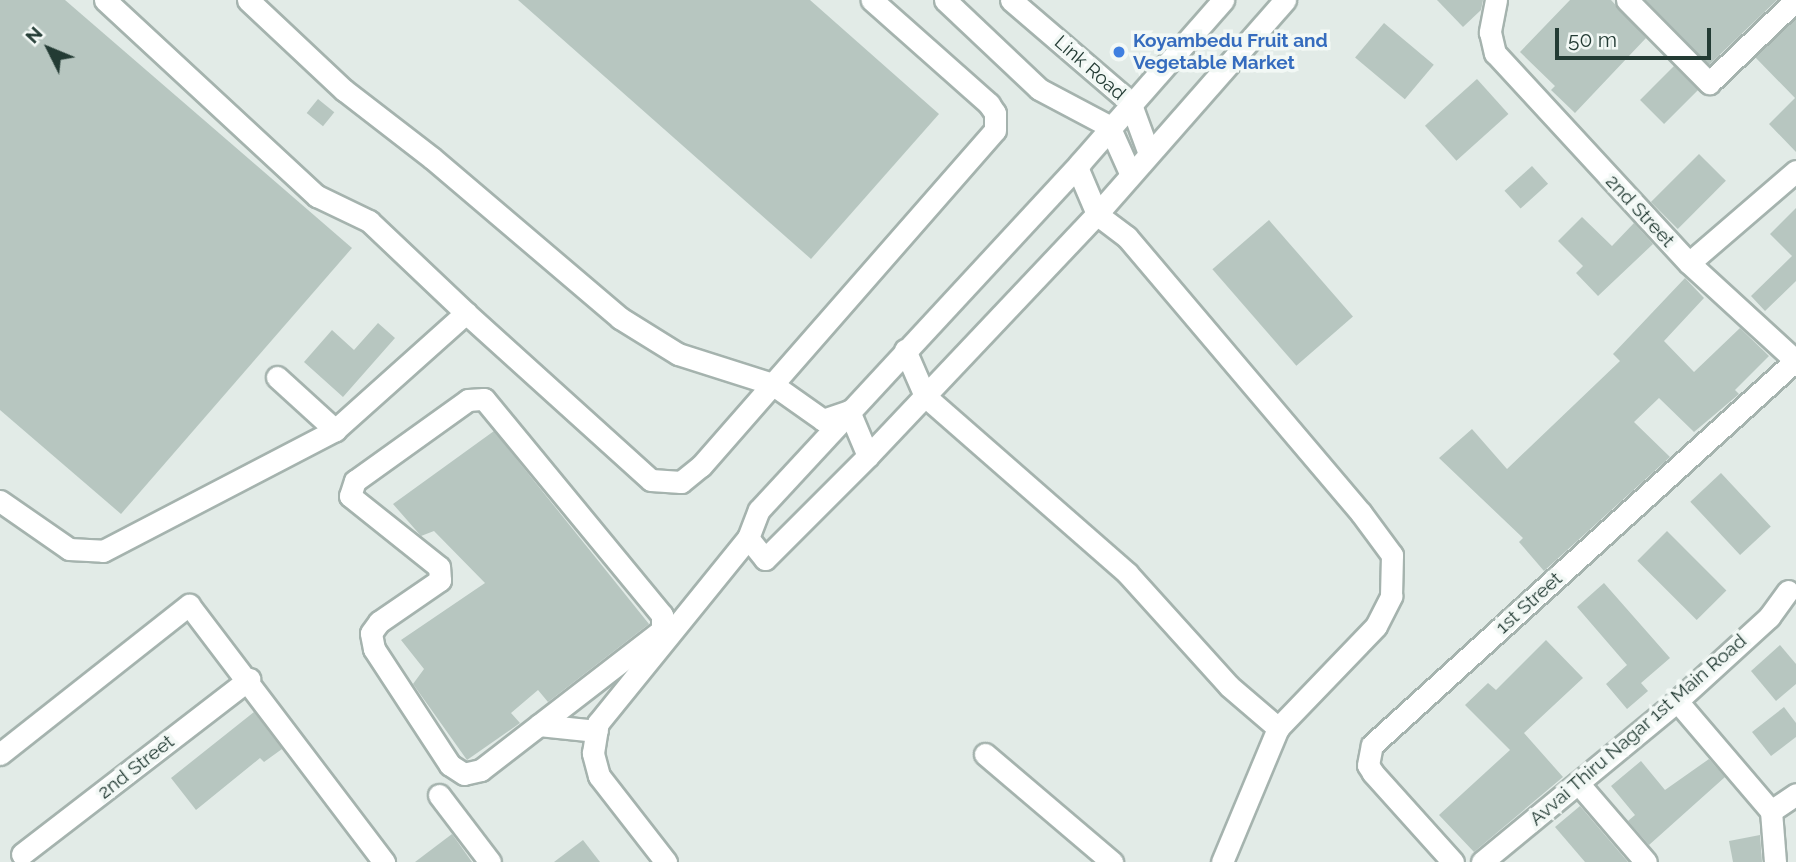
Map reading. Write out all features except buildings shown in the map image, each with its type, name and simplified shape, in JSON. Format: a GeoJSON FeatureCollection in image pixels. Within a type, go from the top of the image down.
{"type":"FeatureCollection","features":[{"type":"Feature","properties":{"kind":"street"},"geometry":{"type":"LineString","coordinates":[[105,0],[317,196],[369,221],[466,313],[651,480],[669,484],[681,482],[701,466],[995,131],[995,113],[989,104],[872,0]]}},
{"type":"Feature","properties":{"kind":"street"},"geometry":{"type":"LineString","coordinates":[[248,0],[344,90],[620,318],[678,354],[772,384],[823,420],[849,411]]}},
{"type":"Feature","properties":{"kind":"street"},"geometry":{"type":"LineString","coordinates":[[945,0],[1039,89],[1109,126],[1130,173]]}},
{"type":"Feature","properties":{"kind":"street","name":"Link Road"},"geometry":{"type":"LineString","coordinates":[[1010,0],[1130,102],[1148,151]]}},
{"type":"Feature","properties":{"kind":"street"},"geometry":{"type":"LineString","coordinates":[[666,862],[599,776],[593,753],[598,723],[638,678],[748,538],[759,510],[1077,167],[1109,126],[1223,0]]}},
{"type":"Feature","properties":{"kind":"street"},"geometry":{"type":"LineString","coordinates":[[748,538],[765,559],[868,456],[1097,214],[1148,151],[1285,0]]}},
{"type":"Feature","properties":{"kind":"street","name":"2nd Street"},"geometry":{"type":"LineString","coordinates":[[1496,0],[1490,32],[1495,53],[1689,263],[1796,360]]}},
{"type":"Feature","properties":{"kind":"street"},"geometry":{"type":"LineString","coordinates":[[1627,0],[1709,83],[1796,0]]}},
{"type":"Feature","properties":{"kind":"street"},"geometry":{"type":"LineString","coordinates":[[1077,167],[1097,214],[1127,237],[1361,513],[1392,555],[1391,596],[1376,626],[1278,728],[1222,862]]}},
{"type":"Feature","properties":{"kind":"street"},"geometry":{"type":"LineString","coordinates":[[1689,263],[1796,171]]}},
{"type":"Feature","properties":{"kind":"street"},"geometry":{"type":"LineString","coordinates":[[0,501],[69,549],[103,551],[335,430],[466,313]]}},
{"type":"Feature","properties":{"kind":"street"},"geometry":{"type":"LineString","coordinates":[[905,350],[925,396],[1127,573],[1229,686],[1278,728]]}},
{"type":"Feature","properties":{"kind":"street","name":"1st Street"},"geometry":{"type":"LineString","coordinates":[[1453,862],[1373,774],[1367,765],[1372,745],[1796,360]]}},
{"type":"Feature","properties":{"kind":"street"},"geometry":{"type":"LineString","coordinates":[[277,377],[335,430]]}},
{"type":"Feature","properties":{"kind":"street"},"geometry":{"type":"LineString","coordinates":[[484,399],[662,615],[662,630],[540,725],[481,770],[464,774],[450,765],[373,649],[371,633],[379,622],[440,580],[439,567],[360,507],[350,496],[355,481],[468,400],[484,399]]}},
{"type":"Feature","properties":{"kind":"street"},"geometry":{"type":"LineString","coordinates":[[849,411],[868,456]]}},
{"type":"Feature","properties":{"kind":"street","name":"Avvai Thiru Nagar 1st Main Road"},"geometry":{"type":"LineString","coordinates":[[1482,862],[1677,701],[1769,617],[1788,591]]}},
{"type":"Feature","properties":{"kind":"street"},"geometry":{"type":"LineString","coordinates":[[0,754],[189,605],[249,679],[384,862]]}},
{"type":"Feature","properties":{"kind":"street"},"geometry":{"type":"LineString","coordinates":[[621,662],[638,678]]}},
{"type":"Feature","properties":{"kind":"street","name":"2nd Street"},"geometry":{"type":"LineString","coordinates":[[22,854],[249,679]]}},
{"type":"Feature","properties":{"kind":"street"},"geometry":{"type":"LineString","coordinates":[[1677,701],[1771,811],[1775,862]]}},
{"type":"Feature","properties":{"kind":"street"},"geometry":{"type":"LineString","coordinates":[[540,725],[597,731]]}},
{"type":"Feature","properties":{"kind":"street"},"geometry":{"type":"LineString","coordinates":[[985,754],[1112,862]]}},
{"type":"Feature","properties":{"kind":"street"},"geometry":{"type":"LineString","coordinates":[[1578,783],[1646,862]]}},
{"type":"Feature","properties":{"kind":"street"},"geometry":{"type":"LineString","coordinates":[[1771,811],[1796,794]]}},
{"type":"Feature","properties":{"kind":"street"},"geometry":{"type":"LineString","coordinates":[[439,795],[489,862]]}},
{"type":"Feature","properties":{"kind":"place","name":"Koyambedu Fruit and Vegetable Market"},"geometry":{"type":"Point","coordinates":[1119,52]}}]}
